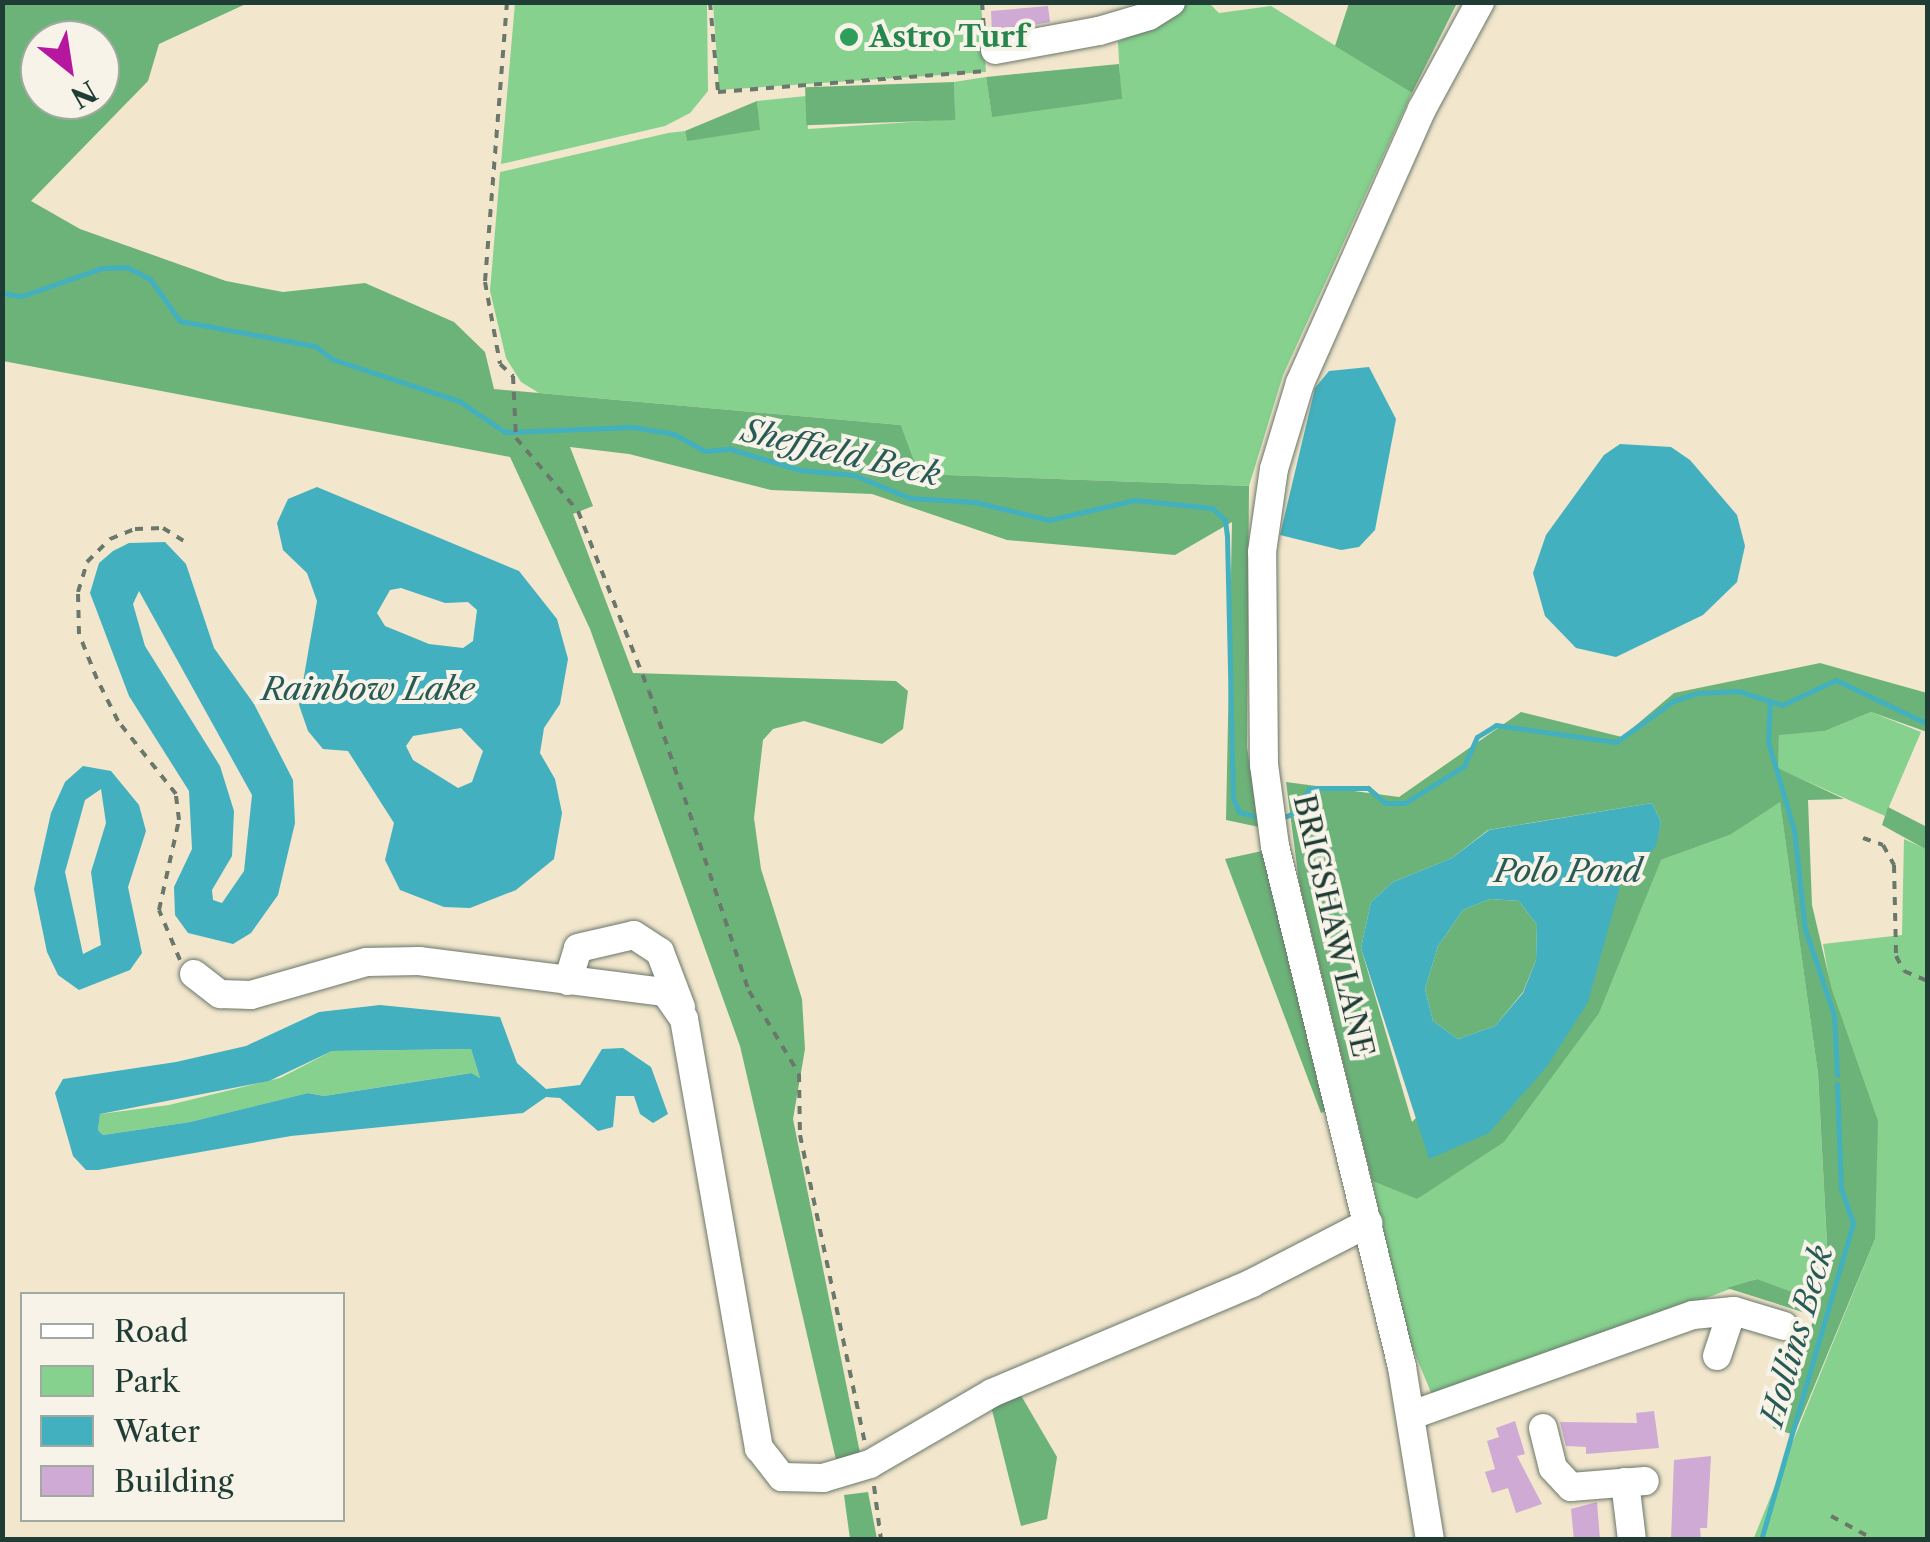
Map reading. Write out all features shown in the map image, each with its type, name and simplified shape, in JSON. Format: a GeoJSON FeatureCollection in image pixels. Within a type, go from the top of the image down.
{"type":"FeatureCollection","features":[{"type":"Feature","properties":{"kind":"street"},"geometry":{"type":"LineString","coordinates":[[995,50],[1099,31],[1149,16],[1171,2]]}},
{"type":"Feature","properties":{"kind":"street","name":"BRIGSHAW LANE"},"geometry":{"type":"LineString","coordinates":[[1430,1540],[1412,1415],[1274,846],[1264,765],[1262,552],[1274,469],[1300,383],[1422,109],[1480,2]]}},
{"type":"Feature","properties":{"kind":"street"},"geometry":{"type":"LineString","coordinates":[[568,981],[578,948],[634,934],[660,952],[684,1018],[759,1448],[782,1477],[823,1478],[870,1464],[992,1393],[1252,1283],[1368,1223]]}},
{"type":"Feature","properties":{"kind":"street"},"geometry":{"type":"LineString","coordinates":[[194,974],[220,994],[250,995],[366,962],[419,960],[665,992],[684,1018]]}},
{"type":"Feature","properties":{"kind":"street"},"geometry":{"type":"LineString","coordinates":[[1412,1415],[1693,1315],[1732,1311],[1784,1326]]}},
{"type":"Feature","properties":{"kind":"street"},"geometry":{"type":"LineString","coordinates":[[1717,1356],[1732,1311]]}},
{"type":"Feature","properties":{"kind":"street"},"geometry":{"type":"LineString","coordinates":[[1543,1428],[1553,1468],[1571,1487],[1635,1482],[1632,1540]]}},
{"type":"Feature","properties":{"kind":"path"},"geometry":{"type":"LineString","coordinates":[[507,2],[485,265],[486,310],[500,364],[513,376],[516,438],[522,453],[578,511],[649,691],[748,991],[799,1074],[800,1136],[870,1464],[881,1540]]}},
{"type":"Feature","properties":{"kind":"path"},"geometry":{"type":"LineString","coordinates":[[710,2],[718,92],[987,71],[982,2]]}},
{"type":"Feature","properties":{"kind":"path"},"geometry":{"type":"LineString","coordinates":[[189,544],[163,528],[135,529],[110,539],[87,562],[78,592],[79,634],[97,679],[118,720],[176,794],[180,820],[159,910],[164,934],[194,974]]}},
{"type":"Feature","properties":{"kind":"path"},"geometry":{"type":"LineString","coordinates":[[1863,838],[1882,846],[1894,865],[1896,956],[1904,970],[1928,981]]}},
{"type":"Feature","properties":{"kind":"path"},"geometry":{"type":"LineString","coordinates":[[1831,1516],[1875,1540]]}},
{"type":"Feature","properties":{"kind":"green space"},"geometry":{"type":"Polygon","coordinates":[[[2,3],[248,3],[159,44],[148,81],[120,110],[120,20],[20,20],[20,120],[110,120],[31,201],[80,229],[226,281],[283,292],[365,283],[454,322],[485,352],[494,389],[901,425],[919,474],[1249,486],[1247,747],[1259,827],[1226,820],[1232,522],[1175,555],[1007,540],[872,494],[771,490],[629,454],[570,447],[593,506],[573,514],[633,673],[896,681],[908,691],[903,729],[882,744],[804,721],[773,729],[763,740],[754,818],[761,869],[802,999],[805,1049],[793,1119],[861,1458],[837,1464],[740,1046],[590,629],[510,457],[3,361],[2,3]]]}},
{"type":"Feature","properties":{"kind":"green space"},"geometry":{"type":"Polygon","coordinates":[[[515,3],[707,3],[708,91],[690,113],[665,126],[501,164],[515,3]]]}},
{"type":"Feature","properties":{"kind":"green space","name":"Astro Turf"},"geometry":{"type":"Polygon","coordinates":[[[713,3],[981,3],[986,72],[719,90],[713,3]]]}},
{"type":"Feature","properties":{"kind":"green space"},"geometry":{"type":"Polygon","coordinates":[[[1188,3],[1209,3],[1219,13],[1271,6],[1412,93],[1283,375],[1249,486],[919,474],[901,425],[539,393],[521,382],[506,358],[490,291],[500,172],[668,133],[685,131],[687,140],[759,130],[757,101],[806,96],[808,129],[955,119],[954,82],[986,77],[992,116],[1121,99],[1118,42],[1188,3]]]}},
{"type":"Feature","properties":{"kind":"green space"},"geometry":{"type":"Polygon","coordinates":[[[1349,3],[1457,3],[1412,93],[1335,46],[1349,3]]]}},
{"type":"Feature","properties":{"kind":"green space"},"geometry":{"type":"Polygon","coordinates":[[[1119,64],[1122,99],[992,117],[986,77],[1119,64]]]}},
{"type":"Feature","properties":{"kind":"green space"},"geometry":{"type":"Polygon","coordinates":[[[954,82],[955,120],[806,125],[805,87],[954,82]]]}},
{"type":"Feature","properties":{"kind":"green space"},"geometry":{"type":"Polygon","coordinates":[[[757,101],[760,130],[687,141],[685,131],[757,101]]]}},
{"type":"Feature","properties":{"kind":"green space"},"geometry":{"type":"Polygon","coordinates":[[[1820,663],[1927,693],[1927,732],[1871,712],[1825,731],[1779,735],[1778,768],[1844,799],[1808,800],[1812,905],[1832,990],[1878,1121],[1875,1239],[1794,1435],[1773,1428],[1815,1316],[1727,1288],[1757,1279],[1820,1302],[1828,1263],[1818,1074],[1780,802],[1730,835],[1661,860],[1599,1013],[1504,1142],[1417,1199],[1372,1181],[1299,882],[1286,782],[1399,797],[1521,712],[1622,737],[1674,693],[1820,663]],[[1652,803],[1488,830],[1452,858],[1393,882],[1371,902],[1361,948],[1412,1122],[1606,923],[1621,883],[1655,846],[1661,822],[1652,803]]]}},
{"type":"Feature","properties":{"kind":"green space"},"geometry":{"type":"Polygon","coordinates":[[[1871,712],[1921,732],[1885,816],[1777,768],[1779,734],[1825,731],[1871,712]]]}},
{"type":"Feature","properties":{"kind":"green space"},"geometry":{"type":"Polygon","coordinates":[[[1780,801],[1818,1074],[1828,1263],[1820,1302],[1756,1279],[1435,1402],[1405,1330],[1372,1181],[1418,1199],[1661,860],[1730,835],[1780,801]]]}},
{"type":"Feature","properties":{"kind":"green space"},"geometry":{"type":"Polygon","coordinates":[[[1888,807],[1927,827],[1927,850],[1882,825],[1888,807]]]}},
{"type":"Feature","properties":{"kind":"green space"},"geometry":{"type":"Polygon","coordinates":[[[1904,839],[1928,850],[1927,1539],[1753,1540],[1875,1239],[1823,944],[1902,935],[1904,839]]]}},
{"type":"Feature","properties":{"kind":"green space"},"geometry":{"type":"Polygon","coordinates":[[[1262,851],[1318,1060],[1328,1110],[1321,1113],[1225,859],[1262,851]]]}},
{"type":"Feature","properties":{"kind":"green space"},"geometry":{"type":"Polygon","coordinates":[[[1490,899],[1519,901],[1537,925],[1536,960],[1523,992],[1495,1026],[1458,1039],[1433,1021],[1425,989],[1438,946],[1463,910],[1490,899]]]}},
{"type":"Feature","properties":{"kind":"green space"},"geometry":{"type":"Polygon","coordinates":[[[471,1049],[480,1078],[470,1073],[324,1096],[308,1093],[190,1122],[103,1135],[98,1130],[100,1114],[169,1105],[280,1078],[332,1051],[471,1049]]]}},
{"type":"Feature","properties":{"kind":"green space"},"geometry":{"type":"Polygon","coordinates":[[[1019,1392],[1057,1457],[1047,1519],[1021,1526],[991,1406],[1019,1392]]]}},
{"type":"Feature","properties":{"kind":"green space"},"geometry":{"type":"Polygon","coordinates":[[[868,1492],[877,1539],[850,1539],[844,1495],[868,1492]]]}},
{"type":"Feature","properties":{"kind":"water"},"geometry":{"type":"Polygon","coordinates":[[[1369,367],[1396,419],[1375,530],[1359,547],[1341,550],[1280,535],[1315,388],[1329,371],[1369,367]]]}},
{"type":"Feature","properties":{"kind":"water"},"geometry":{"type":"Polygon","coordinates":[[[1620,444],[1671,447],[1690,460],[1737,515],[1745,546],[1737,582],[1703,615],[1616,657],[1576,648],[1545,616],[1533,573],[1546,535],[1604,455],[1620,444]]]}},
{"type":"Feature","properties":{"kind":"water","name":"Rainbow Lake"},"geometry":{"type":"Polygon","coordinates":[[[317,487],[519,571],[557,619],[568,659],[560,704],[544,728],[540,753],[555,779],[562,813],[554,859],[516,890],[470,908],[444,907],[400,890],[385,860],[394,823],[348,751],[323,749],[308,731],[299,705],[317,601],[307,573],[283,550],[277,523],[288,499],[317,487]],[[401,588],[390,590],[377,613],[385,626],[429,644],[463,648],[473,641],[477,610],[468,602],[445,603],[401,588]],[[461,728],[413,736],[406,746],[413,760],[458,788],[472,782],[483,751],[461,728]]]}},
{"type":"Feature","properties":{"kind":"water"},"geometry":{"type":"Polygon","coordinates":[[[165,542],[186,564],[214,648],[254,704],[293,780],[295,823],[278,895],[251,933],[233,944],[188,933],[175,915],[174,887],[192,849],[189,791],[129,696],[90,593],[99,563],[129,543],[165,542]],[[139,591],[133,604],[145,646],[220,766],[234,811],[232,856],[212,890],[213,900],[222,903],[244,871],[252,795],[139,591]]]}},
{"type":"Feature","properties":{"kind":"water"},"geometry":{"type":"Polygon","coordinates":[[[83,766],[111,771],[139,805],[146,831],[128,887],[142,953],[130,970],[79,990],[58,975],[47,952],[34,889],[51,813],[65,782],[83,766]],[[101,789],[85,800],[65,872],[83,954],[101,945],[91,872],[106,823],[101,789]]]}},
{"type":"Feature","properties":{"kind":"water","name":"Polo Pond"},"geometry":{"type":"Polygon","coordinates":[[[1652,803],[1661,822],[1656,846],[1621,883],[1588,1002],[1548,1065],[1489,1133],[1429,1159],[1361,948],[1371,902],[1393,882],[1452,858],[1489,830],[1652,803]],[[1490,899],[1463,910],[1438,946],[1425,989],[1433,1021],[1458,1039],[1495,1026],[1523,993],[1536,960],[1537,925],[1519,901],[1490,899]]]}},
{"type":"Feature","properties":{"kind":"water"},"geometry":{"type":"Polygon","coordinates":[[[380,1005],[500,1017],[517,1063],[546,1089],[580,1085],[602,1049],[623,1048],[651,1067],[668,1114],[653,1123],[640,1114],[634,1096],[616,1096],[613,1127],[598,1131],[560,1098],[546,1097],[523,1113],[291,1136],[98,1170],[86,1170],[73,1156],[55,1093],[63,1079],[176,1062],[246,1046],[319,1012],[380,1005]],[[471,1049],[332,1051],[269,1081],[100,1114],[98,1130],[103,1135],[190,1122],[308,1093],[324,1096],[471,1073],[480,1078],[471,1049]]]}},
{"type":"Feature","properties":{"kind":"building"},"geometry":{"type":"Polygon","coordinates":[[[1048,6],[1050,22],[992,33],[991,11],[1048,6]]]}},
{"type":"Feature","properties":{"kind":"building"},"geometry":{"type":"Polygon","coordinates":[[[1654,1411],[1659,1448],[1586,1454],[1586,1447],[1566,1446],[1560,1422],[1637,1423],[1636,1413],[1654,1411]]]}},
{"type":"Feature","properties":{"kind":"building"},"geometry":{"type":"Polygon","coordinates":[[[1515,1421],[1525,1454],[1517,1456],[1542,1504],[1516,1513],[1508,1488],[1492,1493],[1485,1472],[1495,1469],[1487,1441],[1499,1437],[1496,1428],[1515,1421]]]}},
{"type":"Feature","properties":{"kind":"building"},"geometry":{"type":"Polygon","coordinates":[[[1711,1456],[1707,1528],[1700,1528],[1701,1540],[1671,1540],[1674,1460],[1711,1456]]]}},
{"type":"Feature","properties":{"kind":"building"},"geometry":{"type":"Polygon","coordinates":[[[1597,1502],[1600,1540],[1574,1540],[1571,1509],[1597,1502]]]}},
{"type":"Feature","properties":{"kind":"waterway","name":"Sheffield Beck"},"geometry":{"type":"LineString","coordinates":[[2,293],[22,296],[102,268],[127,267],[150,279],[180,321],[315,346],[332,359],[459,401],[505,432],[633,427],[674,434],[705,451],[730,449],[800,470],[854,475],[910,498],[975,502],[1049,520],[1135,500],[1212,508],[1225,520],[1227,536],[1233,798],[1239,812],[1258,817]]}},
{"type":"Feature","properties":{"kind":"waterway","name":"Sheffield Beck"},"geometry":{"type":"LineString","coordinates":[[1282,818],[1296,812],[1309,789],[1317,788],[1368,788],[1385,803],[1405,803],[1464,766],[1477,737],[1496,725],[1616,742],[1673,701],[1698,693],[1738,691],[1782,705],[1836,680],[1928,724]]}},
{"type":"Feature","properties":{"kind":"waterway","name":"Hollins Beck"},"geometry":{"type":"LineString","coordinates":[[1770,702],[1768,742],[1794,830],[1805,929],[1834,1015],[1837,1075]]}},
{"type":"Feature","properties":{"kind":"waterway","name":"Hollins Beck"},"geometry":{"type":"LineString","coordinates":[[1761,1540],[1853,1223],[1841,1189],[1837,1084]]}},
{"type":"Feature","properties":{"kind":"place","name":"Astro Turf"},"geometry":{"type":"Point","coordinates":[849,37]}}]}
